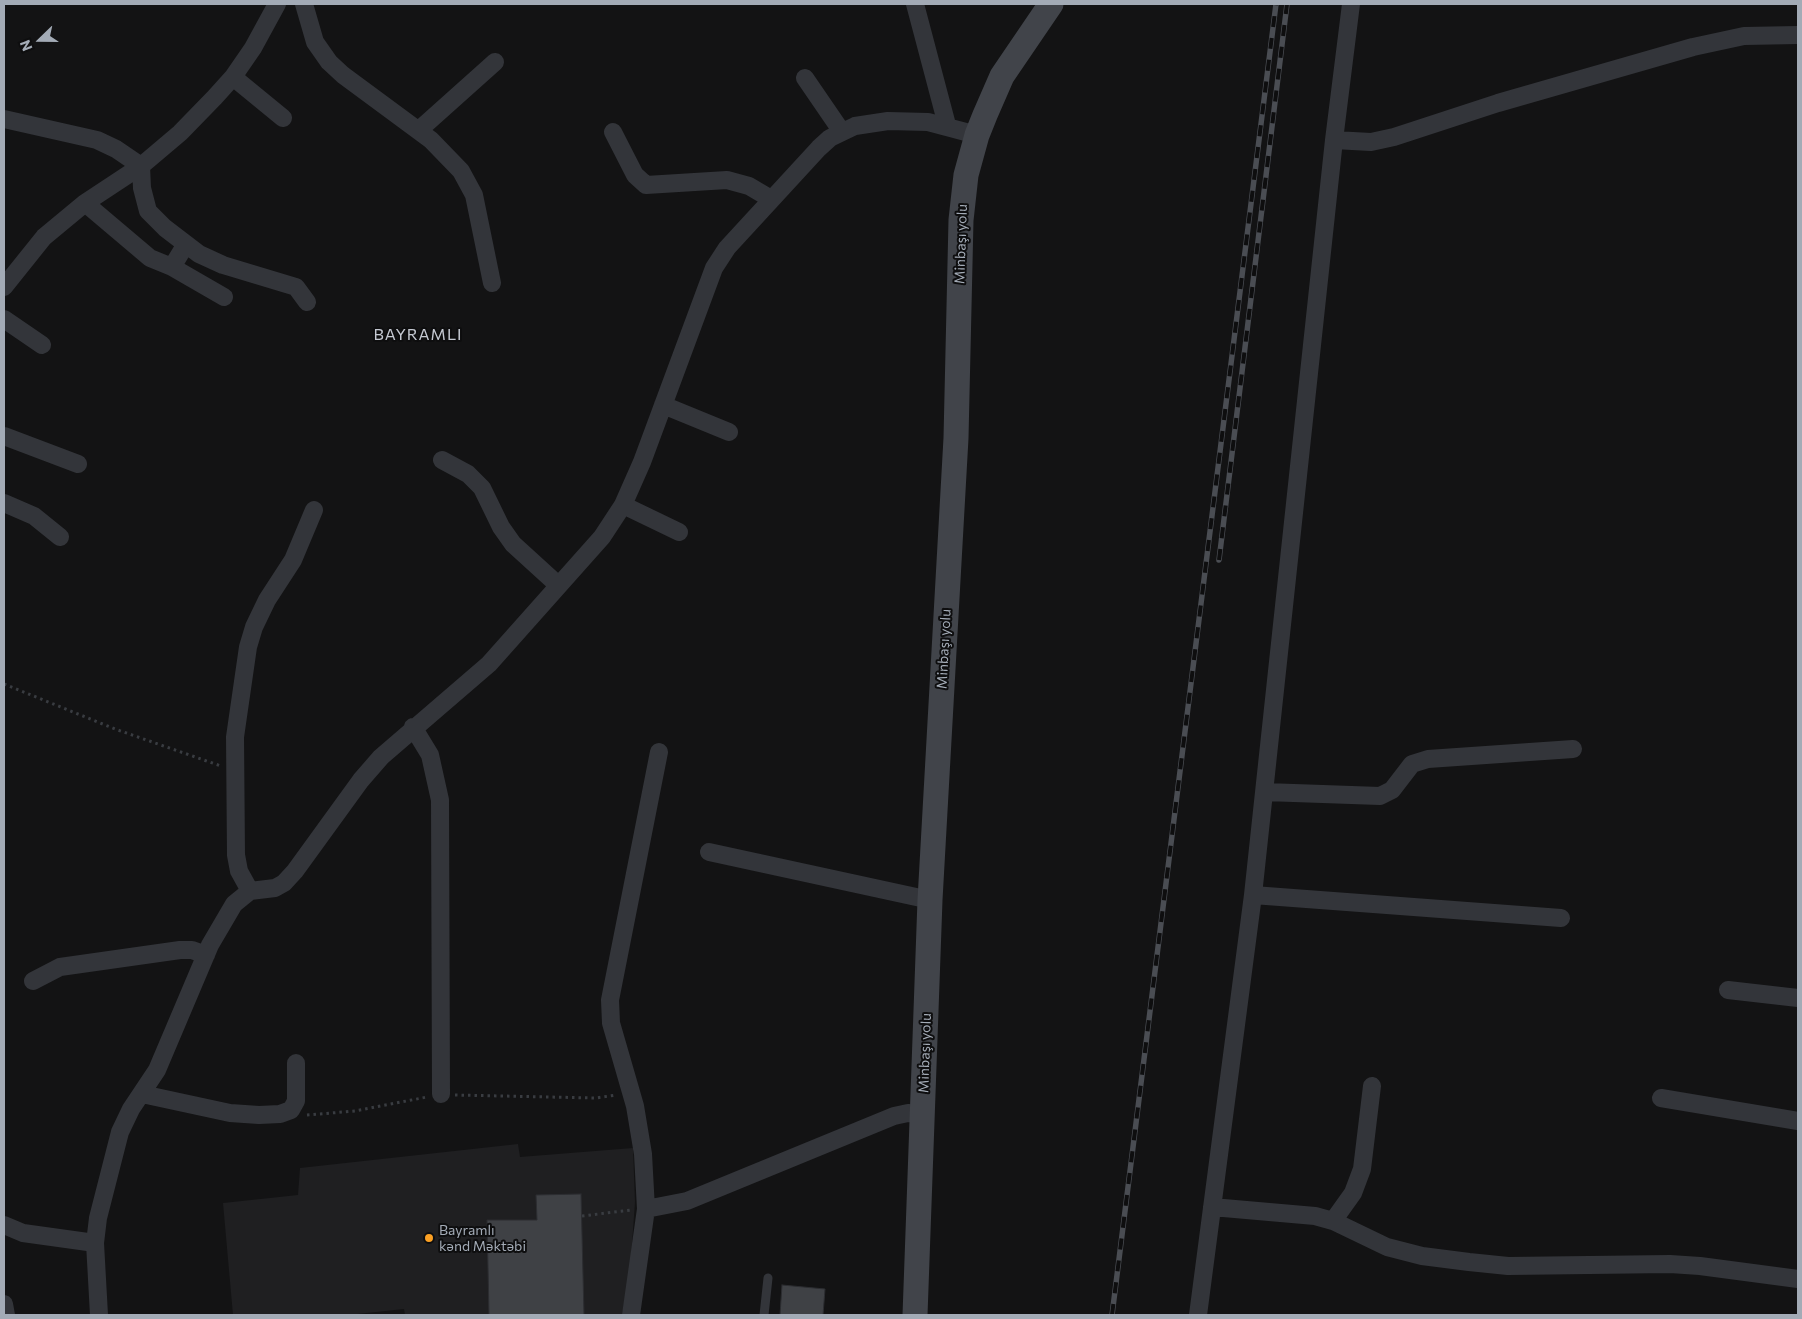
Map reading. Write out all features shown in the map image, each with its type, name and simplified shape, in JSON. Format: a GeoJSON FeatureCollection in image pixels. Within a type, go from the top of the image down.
{"type":"FeatureCollection","features":[{"type":"Feature","properties":{"kind":"street"},"geometry":{"type":"LineString","coordinates":[[4,287],[44,236],[85,204],[141,166],[180,132],[233,77],[253,48],[277,4]]}},
{"type":"Feature","properties":{"kind":"street"},"geometry":{"type":"LineString","coordinates":[[304,4],[315,42],[329,62],[343,75],[419,130],[461,171],[474,195],[492,284]]}},
{"type":"Feature","properties":{"kind":"street"},"geometry":{"type":"LineString","coordinates":[[915,4],[947,125]]}},
{"type":"Feature","properties":{"kind":"street","name":"Minbaşı yolu"},"geometry":{"type":"LineString","coordinates":[[916,1315],[930,900],[956,438],[961,220],[966,175],[976,135],[1002,76],[1051,4]]}},
{"type":"Feature","properties":{"kind":"street"},"geometry":{"type":"LineString","coordinates":[[1198,1315],[1266,792],[1334,140],[1351,4]]}},
{"type":"Feature","properties":{"kind":"street"},"geometry":{"type":"LineString","coordinates":[[1334,140],[1371,142],[1394,137],[1498,103],[1693,48],[1744,36],[1798,35]]}},
{"type":"Feature","properties":{"kind":"street"},"geometry":{"type":"LineString","coordinates":[[419,130],[495,62]]}},
{"type":"Feature","properties":{"kind":"street"},"geometry":{"type":"LineString","coordinates":[[233,77],[284,118]]}},
{"type":"Feature","properties":{"kind":"street"},"geometry":{"type":"LineString","coordinates":[[805,78],[842,132]]}},
{"type":"Feature","properties":{"kind":"street"},"geometry":{"type":"LineString","coordinates":[[4,119],[97,140],[116,149],[141,166]]}},
{"type":"Feature","properties":{"kind":"street"},"geometry":{"type":"LineString","coordinates":[[99,1315],[95,1243],[98,1218],[120,1132],[170,1043],[206,955],[234,904],[250,891],[275,888],[284,883],[295,871],[361,780],[381,757],[413,727],[489,664],[602,537],[623,506],[714,268],[727,248],[770,199],[819,148],[830,138],[855,126],[888,121],[928,122],[947,125],[976,135]]}},
{"type":"Feature","properties":{"kind":"street"},"geometry":{"type":"LineString","coordinates":[[613,132],[635,176],[646,185],[727,180],[749,186],[770,199]]}},
{"type":"Feature","properties":{"kind":"street"},"geometry":{"type":"LineString","coordinates":[[141,166],[142,188],[148,211],[186,244],[199,254],[223,265],[296,287],[306,302]]}},
{"type":"Feature","properties":{"kind":"street"},"geometry":{"type":"LineString","coordinates":[[85,204],[150,258],[172,267],[224,297]]}},
{"type":"Feature","properties":{"kind":"street"},"geometry":{"type":"LineString","coordinates":[[172,267],[186,244]]}},
{"type":"Feature","properties":{"kind":"street"},"geometry":{"type":"LineString","coordinates":[[4,319],[42,345]]}},
{"type":"Feature","properties":{"kind":"street"},"geometry":{"type":"LineString","coordinates":[[663,405],[729,432]]}},
{"type":"Feature","properties":{"kind":"street"},"geometry":{"type":"LineString","coordinates":[[4,436],[78,464]]}},
{"type":"Feature","properties":{"kind":"street"},"geometry":{"type":"LineString","coordinates":[[442,460],[468,474],[482,488],[501,527],[512,544],[558,585]]}},
{"type":"Feature","properties":{"kind":"street"},"geometry":{"type":"LineString","coordinates":[[4,503],[34,516],[60,537]]}},
{"type":"Feature","properties":{"kind":"street"},"geometry":{"type":"LineString","coordinates":[[623,506],[679,532]]}},
{"type":"Feature","properties":{"kind":"street"},"geometry":{"type":"LineString","coordinates":[[250,891],[239,871],[236,855],[235,737],[248,647],[254,627],[267,600],[293,560],[314,510]]}},
{"type":"Feature","properties":{"kind":"street"},"geometry":{"type":"LineString","coordinates":[[413,727],[430,755],[440,800],[442,1094]]}},
{"type":"Feature","properties":{"kind":"street"},"geometry":{"type":"LineString","coordinates":[[1266,792],[1380,796],[1392,790],[1412,764],[1428,759],[1573,749]]}},
{"type":"Feature","properties":{"kind":"street"},"geometry":{"type":"LineString","coordinates":[[631,1315],[646,1209],[640,1138],[635,1106],[629,1092],[611,1023],[610,1000],[659,752]]}},
{"type":"Feature","properties":{"kind":"street"},"geometry":{"type":"LineString","coordinates":[[709,852],[930,900]]}},
{"type":"Feature","properties":{"kind":"street"},"geometry":{"type":"LineString","coordinates":[[1253,895],[1561,918]]}},
{"type":"Feature","properties":{"kind":"street"},"geometry":{"type":"LineString","coordinates":[[33,981],[60,967],[180,950],[206,955]]}},
{"type":"Feature","properties":{"kind":"street"},"geometry":{"type":"LineString","coordinates":[[1728,990],[1798,998]]}},
{"type":"Feature","properties":{"kind":"street"},"geometry":{"type":"LineString","coordinates":[[142,1094],[230,1113],[259,1115],[291,1110],[296,1101],[296,1063]]}},
{"type":"Feature","properties":{"kind":"street"},"geometry":{"type":"LineString","coordinates":[[1333,1221],[1354,1193],[1362,1169],[1372,1086]]}},
{"type":"Feature","properties":{"kind":"street"},"geometry":{"type":"LineString","coordinates":[[1661,1098],[1798,1121]]}},
{"type":"Feature","properties":{"kind":"street"},"geometry":{"type":"LineString","coordinates":[[646,1209],[687,1201],[894,1116],[908,1113],[923,1114]]}},
{"type":"Feature","properties":{"kind":"street"},"geometry":{"type":"LineString","coordinates":[[1212,1207],[1315,1216],[1333,1221],[1387,1247],[1422,1256],[1469,1262],[1508,1266],[1693,1265],[1798,1279]]}},
{"type":"Feature","properties":{"kind":"street"},"geometry":{"type":"LineString","coordinates":[[4,1225],[23,1233],[95,1243]]}},
{"type":"Feature","properties":{"kind":"street"},"geometry":{"type":"LineString","coordinates":[[4,1304],[6,1315]]}},
{"type":"Feature","properties":{"kind":"lane"},"geometry":{"type":"LineString","coordinates":[[764,1315],[768,1278]]}},
{"type":"Feature","properties":{"kind":"path"},"geometry":{"type":"LineString","coordinates":[[4,684],[115,729],[216,766],[236,768]]}},
{"type":"Feature","properties":{"kind":"path"},"geometry":{"type":"LineString","coordinates":[[291,1110],[303,1115],[355,1111],[442,1094],[596,1098],[629,1092]]}},
{"type":"Feature","properties":{"kind":"path"},"geometry":{"type":"LineString","coordinates":[[582,1216],[646,1209]]}},
{"type":"Feature","properties":{"kind":"shaded area","name":"Bayramlı kənd Məktəbi"},"geometry":{"type":"Polygon","coordinates":[[[518,1144],[520,1157],[633,1148],[635,1202],[630,1272],[622,1315],[405,1315],[404,1309],[348,1315],[233,1315],[223,1203],[298,1195],[300,1168],[518,1144]]]}},
{"type":"Feature","properties":{"kind":"building"},"geometry":{"type":"Polygon","coordinates":[[[581,1194],[584,1315],[489,1315],[487,1220],[537,1220],[536,1195],[581,1194]]]}},
{"type":"Feature","properties":{"kind":"building"},"geometry":{"type":"Polygon","coordinates":[[[782,1285],[825,1289],[823,1315],[780,1315],[782,1285]]]}},
{"type":"Feature","properties":{"kind":"railway"},"geometry":{"type":"LineString","coordinates":[[1112,1315],[1276,4]]}},
{"type":"Feature","properties":{"kind":"railway"},"geometry":{"type":"LineString","coordinates":[[1219,560],[1287,4]]}},
{"type":"Feature","properties":{"kind":"place","name":"Bayramlı kənd Məktəbi"},"geometry":{"type":"Point","coordinates":[429,1238]}},
{"type":"Feature","properties":{"kind":"district","name":"BAYRAMLI"},"geometry":{"type":"Point","coordinates":[418,335]}}]}
